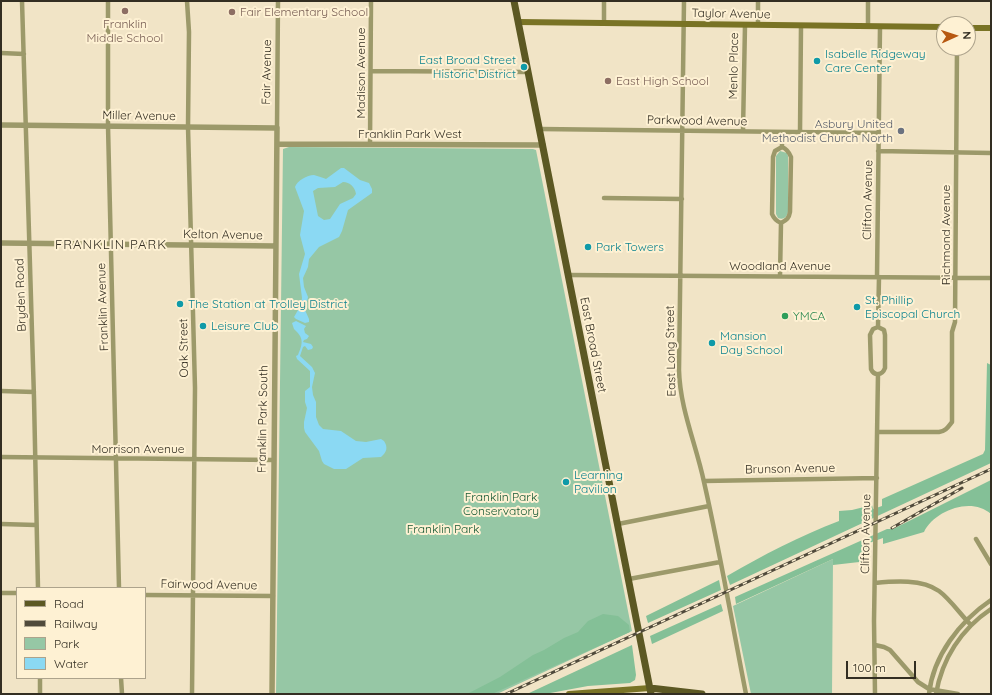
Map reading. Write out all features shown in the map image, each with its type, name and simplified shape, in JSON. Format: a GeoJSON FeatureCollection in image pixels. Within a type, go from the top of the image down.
{"type":"FeatureCollection","features":[{"type":"Feature","properties":{"kind":"main road","name":"East Broad Street"},"geometry":{"type":"LineString","coordinates":[[514,1],[651,691]]}},
{"type":"Feature","properties":{"kind":"main road","name":"Taylor Avenue"},"geometry":{"type":"LineString","coordinates":[[518,22],[936,27]]}},
{"type":"Feature","properties":{"kind":"main road"},"geometry":{"type":"LineString","coordinates":[[976,28],[991,28]]}},
{"type":"Feature","properties":{"kind":"main road"},"geometry":{"type":"LineString","coordinates":[[569,694],[651,691],[702,694]]}},
{"type":"Feature","properties":{"kind":"street","name":"Bryden Road"},"geometry":{"type":"LineString","coordinates":[[22,1],[30,244],[38,587]]}},
{"type":"Feature","properties":{"kind":"street","name":"Franklin Avenue"},"geometry":{"type":"LineString","coordinates":[[108,1],[108,126],[119,587]]}},
{"type":"Feature","properties":{"kind":"street","name":"Oak Street"},"geometry":{"type":"LineString","coordinates":[[187,1],[189,32],[188,127],[195,374],[192,694]]}},
{"type":"Feature","properties":{"kind":"street","name":"Fair Avenue"},"geometry":{"type":"LineString","coordinates":[[277,144],[278,1]]}},
{"type":"Feature","properties":{"kind":"street","name":"Madison Avenue"},"geometry":{"type":"LineString","coordinates":[[370,144],[371,1]]}},
{"type":"Feature","properties":{"kind":"street"},"geometry":{"type":"LineString","coordinates":[[604,1],[604,23]]}},
{"type":"Feature","properties":{"kind":"street","name":"East Long Street"},"geometry":{"type":"LineString","coordinates":[[684,1],[679,370],[680,390],[686,418],[704,481],[746,694]]}},
{"type":"Feature","properties":{"kind":"street"},"geometry":{"type":"LineString","coordinates":[[758,1],[758,25]]}},
{"type":"Feature","properties":{"kind":"street"},"geometry":{"type":"LineString","coordinates":[[868,1],[868,26]]}},
{"type":"Feature","properties":{"kind":"street","name":"Menlo Place"},"geometry":{"type":"LineString","coordinates":[[743,131],[744,25]]}},
{"type":"Feature","properties":{"kind":"street"},"geometry":{"type":"LineString","coordinates":[[800,132],[801,26]]}},
{"type":"Feature","properties":{"kind":"street","name":"Clifton Avenue"},"geometry":{"type":"LineString","coordinates":[[878,327],[878,133],[880,26]]}},
{"type":"Feature","properties":{"kind":"street"},"geometry":{"type":"LineString","coordinates":[[1,53],[24,54]]}},
{"type":"Feature","properties":{"kind":"street","name":"Richmond Avenue"},"geometry":{"type":"LineString","coordinates":[[878,432],[939,432],[948,428],[952,422],[952,332],[955,322],[957,56]]}},
{"type":"Feature","properties":{"kind":"street"},"geometry":{"type":"LineString","coordinates":[[371,71],[528,72]]}},
{"type":"Feature","properties":{"kind":"street","name":"Miller Avenue"},"geometry":{"type":"LineString","coordinates":[[1,125],[277,128]]}},
{"type":"Feature","properties":{"kind":"street","name":"Parkwood Avenue"},"geometry":{"type":"LineString","coordinates":[[540,129],[878,133]]}},
{"type":"Feature","properties":{"kind":"street"},"geometry":{"type":"LineString","coordinates":[[782,132],[782,147]]}},
{"type":"Feature","properties":{"kind":"street","name":"Franklin Park West"},"geometry":{"type":"LineString","coordinates":[[277,144],[543,145]]}},
{"type":"Feature","properties":{"kind":"street","name":"Franklin Park South"},"geometry":{"type":"LineString","coordinates":[[272,694],[277,144]]}},
{"type":"Feature","properties":{"kind":"street"},"geometry":{"type":"LineString","coordinates":[[781,223],[786,221],[790,212],[791,156],[786,148],[782,147]]}},
{"type":"Feature","properties":{"kind":"street"},"geometry":{"type":"LineString","coordinates":[[781,223],[774,219],[772,214],[773,157],[775,151],[782,147]]}},
{"type":"Feature","properties":{"kind":"street"},"geometry":{"type":"LineString","coordinates":[[878,151],[991,153]]}},
{"type":"Feature","properties":{"kind":"street"},"geometry":{"type":"LineString","coordinates":[[604,198],[682,199]]}},
{"type":"Feature","properties":{"kind":"street"},"geometry":{"type":"LineString","coordinates":[[780,276],[781,223]]}},
{"type":"Feature","properties":{"kind":"street","name":"Kelton Avenue"},"geometry":{"type":"LineString","coordinates":[[1,243],[276,246]]}},
{"type":"Feature","properties":{"kind":"street","name":"Woodland Avenue"},"geometry":{"type":"LineString","coordinates":[[568,275],[991,278]]}},
{"type":"Feature","properties":{"kind":"street","name":"Clifton Avenue"},"geometry":{"type":"LineString","coordinates":[[878,327],[873,329],[871,332],[870,350],[871,369],[873,373],[878,374]]}},
{"type":"Feature","properties":{"kind":"street","name":"Clifton Avenue"},"geometry":{"type":"LineString","coordinates":[[878,327],[884,330],[885,334],[885,368],[878,374]]}},
{"type":"Feature","properties":{"kind":"street","name":"Clifton Avenue"},"geometry":{"type":"LineString","coordinates":[[875,694],[874,645],[878,374]]}},
{"type":"Feature","properties":{"kind":"street"},"geometry":{"type":"LineString","coordinates":[[1,391],[34,392]]}},
{"type":"Feature","properties":{"kind":"street","name":"Morrison Avenue"},"geometry":{"type":"LineString","coordinates":[[1,458],[274,460]]}},
{"type":"Feature","properties":{"kind":"street","name":"Brunson Avenue"},"geometry":{"type":"LineString","coordinates":[[704,481],[877,478]]}},
{"type":"Feature","properties":{"kind":"street"},"geometry":{"type":"LineString","coordinates":[[618,524],[709,506]]}},
{"type":"Feature","properties":{"kind":"street"},"geometry":{"type":"LineString","coordinates":[[1,524],[36,525]]}},
{"type":"Feature","properties":{"kind":"street"},"geometry":{"type":"LineString","coordinates":[[976,540],[991,564]]}},
{"type":"Feature","properties":{"kind":"street"},"geometry":{"type":"LineString","coordinates":[[629,579],[720,562]]}},
{"type":"Feature","properties":{"kind":"street"},"geometry":{"type":"LineString","coordinates":[[875,583],[901,581],[933,587],[941,593],[971,625]]}},
{"type":"Feature","properties":{"kind":"street"},"geometry":{"type":"LineString","coordinates":[[1,593],[16,593]]}},
{"type":"Feature","properties":{"kind":"street","name":"Fairwood Avenue"},"geometry":{"type":"LineString","coordinates":[[146,595],[273,596]]}},
{"type":"Feature","properties":{"kind":"street"},"geometry":{"type":"LineString","coordinates":[[929,691],[942,654],[948,644],[966,620],[991,600]]}},
{"type":"Feature","properties":{"kind":"street"},"geometry":{"type":"LineString","coordinates":[[936,692],[940,676],[948,657],[960,638],[971,625],[991,609]]}},
{"type":"Feature","properties":{"kind":"street"},"geometry":{"type":"LineString","coordinates":[[874,645],[890,650],[918,682],[929,691],[958,694]]}},
{"type":"Feature","properties":{"kind":"street"},"geometry":{"type":"LineString","coordinates":[[40,679],[40,694]]}},
{"type":"Feature","properties":{"kind":"street"},"geometry":{"type":"LineString","coordinates":[[121,679],[122,694]]}},
{"type":"Feature","properties":{"kind":"green space","name":"Franklin Park"},"geometry":{"type":"Polygon","coordinates":[[[289,147],[536,150],[632,631],[497,694],[276,694],[283,149],[289,147]]]}},
{"type":"Feature","properties":{"kind":"green space"},"geometry":{"type":"Polygon","coordinates":[[[780,151],[787,153],[788,156],[788,212],[786,217],[782,219],[778,218],[776,214],[776,156],[780,151]]]}},
{"type":"Feature","properties":{"kind":"green space"},"geometry":{"type":"Polygon","coordinates":[[[987,363],[991,365],[991,463],[730,585],[727,576],[782,546],[839,521],[839,511],[852,510],[872,505],[873,509],[882,506],[882,499],[983,454],[985,450],[987,363]]]}},
{"type":"Feature","properties":{"kind":"green space"},"geometry":{"type":"Polygon","coordinates":[[[991,480],[991,514],[974,506],[954,508],[944,512],[936,518],[929,524],[924,532],[883,544],[883,538],[869,543],[868,561],[833,565],[833,559],[736,604],[735,597],[887,529],[893,529],[991,480]]]}},
{"type":"Feature","properties":{"kind":"green space"},"geometry":{"type":"Polygon","coordinates":[[[833,559],[832,694],[751,694],[733,606],[833,559]]]}},
{"type":"Feature","properties":{"kind":"green space"},"geometry":{"type":"Polygon","coordinates":[[[719,580],[721,590],[648,623],[646,616],[719,580]]]}},
{"type":"Feature","properties":{"kind":"green space"},"geometry":{"type":"Polygon","coordinates":[[[721,604],[723,611],[652,644],[650,636],[721,604]]]}},
{"type":"Feature","properties":{"kind":"green space"},"geometry":{"type":"Polygon","coordinates":[[[603,614],[618,616],[629,625],[630,632],[492,694],[467,694],[500,677],[533,655],[578,632],[588,621],[603,614]]]}},
{"type":"Feature","properties":{"kind":"green space"},"geometry":{"type":"Polygon","coordinates":[[[632,645],[636,675],[635,680],[630,683],[588,686],[545,694],[527,694],[632,645]]]}},
{"type":"Feature","properties":{"kind":"water"},"geometry":{"type":"Polygon","coordinates":[[[341,168],[344,168],[360,180],[369,183],[372,193],[348,210],[339,237],[319,247],[309,259],[308,267],[303,278],[304,287],[308,297],[305,310],[309,319],[309,322],[305,323],[294,317],[301,305],[302,298],[299,274],[305,254],[300,235],[304,211],[295,187],[305,177],[311,175],[326,179],[341,168]],[[343,182],[335,187],[318,188],[313,191],[318,216],[324,220],[330,219],[340,204],[353,198],[356,194],[355,189],[352,185],[343,182]]]}},
{"type":"Feature","properties":{"kind":"water"},"geometry":{"type":"Polygon","coordinates":[[[296,321],[306,326],[304,329],[305,333],[309,336],[303,342],[311,344],[313,347],[312,349],[308,350],[305,346],[303,347],[300,356],[312,367],[315,373],[312,387],[316,402],[316,417],[319,425],[323,429],[341,431],[356,441],[366,442],[381,439],[386,445],[386,451],[381,457],[363,458],[346,469],[334,469],[324,464],[322,461],[319,451],[305,432],[304,428],[307,408],[305,402],[305,391],[310,387],[310,371],[297,359],[296,356],[300,351],[302,341],[292,323],[296,321]]]}},
{"type":"Feature","properties":{"kind":"railway"},"geometry":{"type":"LineString","coordinates":[[506,694],[991,469]]}},
{"type":"Feature","properties":{"kind":"railway"},"geometry":{"type":"LineString","coordinates":[[892,528],[962,488]]}},
{"type":"Feature","properties":{"kind":"place","name":"Franklin Middle School"},"geometry":{"type":"Point","coordinates":[125,11]}},
{"type":"Feature","properties":{"kind":"place","name":"Fair Elementary School"},"geometry":{"type":"Point","coordinates":[232,12]}},
{"type":"Feature","properties":{"kind":"place","name":"Isabelle Ridgeway Care Center"},"geometry":{"type":"Point","coordinates":[817,61]}},
{"type":"Feature","properties":{"kind":"place","name":"East Broad Street Historic District"},"geometry":{"type":"Point","coordinates":[524,67]}},
{"type":"Feature","properties":{"kind":"place","name":"East High School"},"geometry":{"type":"Point","coordinates":[608,81]}},
{"type":"Feature","properties":{"kind":"place","name":"Asbury United Methodist Church North"},"geometry":{"type":"Point","coordinates":[901,131]}},
{"type":"Feature","properties":{"kind":"place","name":"Park Towers"},"geometry":{"type":"Point","coordinates":[588,247]}},
{"type":"Feature","properties":{"kind":"place","name":"The Station at Trolley District"},"geometry":{"type":"Point","coordinates":[180,304]}},
{"type":"Feature","properties":{"kind":"place","name":"St. Phillip Episcopal Church"},"geometry":{"type":"Point","coordinates":[857,307]}},
{"type":"Feature","properties":{"kind":"place","name":"YMCA"},"geometry":{"type":"Point","coordinates":[785,316]}},
{"type":"Feature","properties":{"kind":"place","name":"Leisure Club"},"geometry":{"type":"Point","coordinates":[203,326]}},
{"type":"Feature","properties":{"kind":"place","name":"Mansion Day School"},"geometry":{"type":"Point","coordinates":[712,343]}},
{"type":"Feature","properties":{"kind":"place","name":"Learning Pavilion"},"geometry":{"type":"Point","coordinates":[566,482]}},
{"type":"Feature","properties":{"kind":"district","name":"FRANKLIN PARK"},"geometry":{"type":"Point","coordinates":[111,245]}},
{"type":"Feature","properties":{"kind":"park label","name":"Franklin Park Conservatory"},"geometry":{"type":"Point","coordinates":[501,504]}}]}
